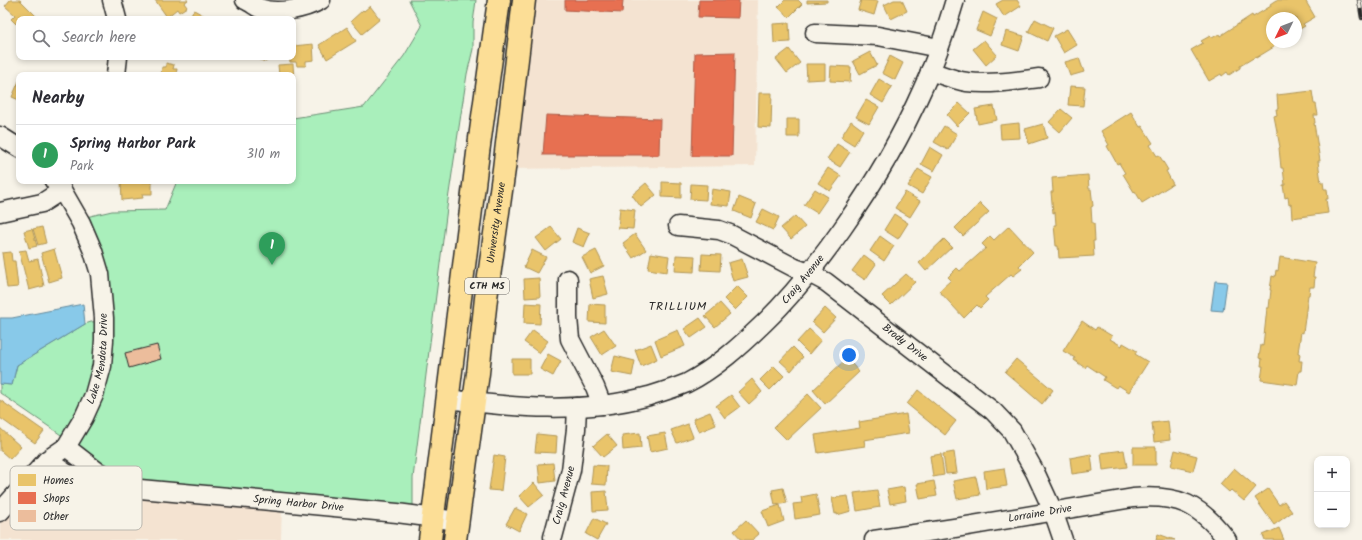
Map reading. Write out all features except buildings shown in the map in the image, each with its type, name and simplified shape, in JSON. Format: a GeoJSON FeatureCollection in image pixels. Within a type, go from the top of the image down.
{"type":"FeatureCollection","features":[{"type":"Feature","properties":{"kind":"main road"},"geometry":{"type":"LineString","coordinates":[[499,0],[502,33],[503,82],[506,91],[512,96]]}},
{"type":"Feature","properties":{"kind":"main road","name":"CTH MS"},"geometry":{"type":"LineString","coordinates":[[430,540],[477,160],[499,0]]}},
{"type":"Feature","properties":{"kind":"main road","name":"University Avenue"},"geometry":{"type":"LineString","coordinates":[[456,530],[478,372],[524,0]]}},
{"type":"Feature","properties":{"kind":"street"},"geometry":{"type":"LineString","coordinates":[[112,0],[116,16]]}},
{"type":"Feature","properties":{"kind":"street"},"geometry":{"type":"LineString","coordinates":[[245,0],[260,8],[279,11],[302,9],[321,0]]}},
{"type":"Feature","properties":{"kind":"street","name":"Craig Avenue"},"geometry":{"type":"LineString","coordinates":[[448,399],[474,403],[534,408],[602,405],[632,400],[661,392],[686,383],[712,368],[744,342],[782,305],[809,273],[856,210],[894,147],[910,116],[939,48],[955,0]]}},
{"type":"Feature","properties":{"kind":"street"},"geometry":{"type":"LineString","coordinates":[[815,33],[878,36],[939,48]]}},
{"type":"Feature","properties":{"kind":"street"},"geometry":{"type":"LineString","coordinates":[[116,72],[118,60]]}},
{"type":"Feature","properties":{"kind":"street"},"geometry":{"type":"LineString","coordinates":[[930,71],[955,80],[968,82],[1003,82],[1039,78]]}},
{"type":"Feature","properties":{"kind":"street"},"geometry":{"type":"LineString","coordinates":[[0,136],[16,146]]}},
{"type":"Feature","properties":{"kind":"street"},"geometry":{"type":"LineString","coordinates":[[0,212],[42,203],[59,184]]}},
{"type":"Feature","properties":{"kind":"street","name":"Lake Mendota Drive"},"geometry":{"type":"LineString","coordinates":[[42,466],[47,460],[66,447],[84,417],[96,388],[102,366],[104,340],[104,318],[100,274],[81,223],[59,184]]}},
{"type":"Feature","properties":{"kind":"street","name":"Brody Drive"},"geometry":{"type":"LineString","coordinates":[[678,226],[719,230],[730,234],[795,268],[809,273],[826,282],[993,411],[1012,431],[1035,472],[1053,510],[1063,540]]}},
{"type":"Feature","properties":{"kind":"street"},"geometry":{"type":"LineString","coordinates":[[568,279],[570,339],[602,405]]}},
{"type":"Feature","properties":{"kind":"street","name":"Craig Avenue"},"geometry":{"type":"LineString","coordinates":[[553,537],[571,470],[576,429],[576,407]]}},
{"type":"Feature","properties":{"kind":"street","name":"Spring Harbor Drive"},"geometry":{"type":"LineString","coordinates":[[66,447],[92,466]]}},
{"type":"Feature","properties":{"kind":"street","name":"Spring Harbor Drive"},"geometry":{"type":"LineString","coordinates":[[47,460],[56,466]]}},
{"type":"Feature","properties":{"kind":"street","name":"Spring Harbor Drive"},"geometry":{"type":"LineString","coordinates":[[142,489],[433,518],[456,530]]}},
{"type":"Feature","properties":{"kind":"street","name":"Lorraine Drive"},"geometry":{"type":"LineString","coordinates":[[874,540],[1147,496],[1160,497],[1188,504],[1203,514],[1217,527],[1227,540]]}},
{"type":"Feature","properties":{"kind":"street","name":"Lake Mendota Drive"},"geometry":{"type":"LineString","coordinates":[[0,512],[10,501]]}},
{"type":"Feature","properties":{"kind":"shaded area"},"geometry":{"type":"Polygon","coordinates":[[[524,0],[758,0],[755,166],[504,169],[524,0]]]}},
{"type":"Feature","properties":{"kind":"shaded area"},"geometry":{"type":"Polygon","coordinates":[[[47,460],[56,466],[42,466],[47,460]]]}},
{"type":"Feature","properties":{"kind":"shaded area"},"geometry":{"type":"Polygon","coordinates":[[[142,485],[282,502],[281,540],[0,540],[0,512],[10,501],[10,530],[142,530],[142,485]]]}},
{"type":"Feature","properties":{"kind":"green space"},"geometry":{"type":"Polygon","coordinates":[[[409,0],[476,0],[473,23],[473,49],[467,74],[448,200],[413,478],[413,515],[142,488],[142,466],[100,466],[64,437],[0,393],[0,384],[12,385],[17,365],[85,324],[112,320],[86,217],[112,211],[165,210],[176,184],[296,184],[296,118],[364,107],[404,56],[422,26],[409,0]]]}},
{"type":"Feature","properties":{"kind":"water"},"geometry":{"type":"Polygon","coordinates":[[[1215,281],[1227,282],[1223,311],[1211,310],[1215,281]]]}},
{"type":"Feature","properties":{"kind":"water"},"geometry":{"type":"Polygon","coordinates":[[[83,304],[85,324],[17,365],[12,385],[0,384],[0,318],[12,318],[83,304]]]}},
{"type":"Feature","properties":{"kind":"railway"},"geometry":{"type":"LineString","coordinates":[[1359,0],[1362,18]]}},
{"type":"Feature","properties":{"kind":"place","name":"Spring Harbor Park"},"geometry":{"type":"Point","coordinates":[272,265]}},
{"type":"Feature","properties":{"kind":"district","name":"TRILLIUM"},"geometry":{"type":"Point","coordinates":[678,306]}}]}
